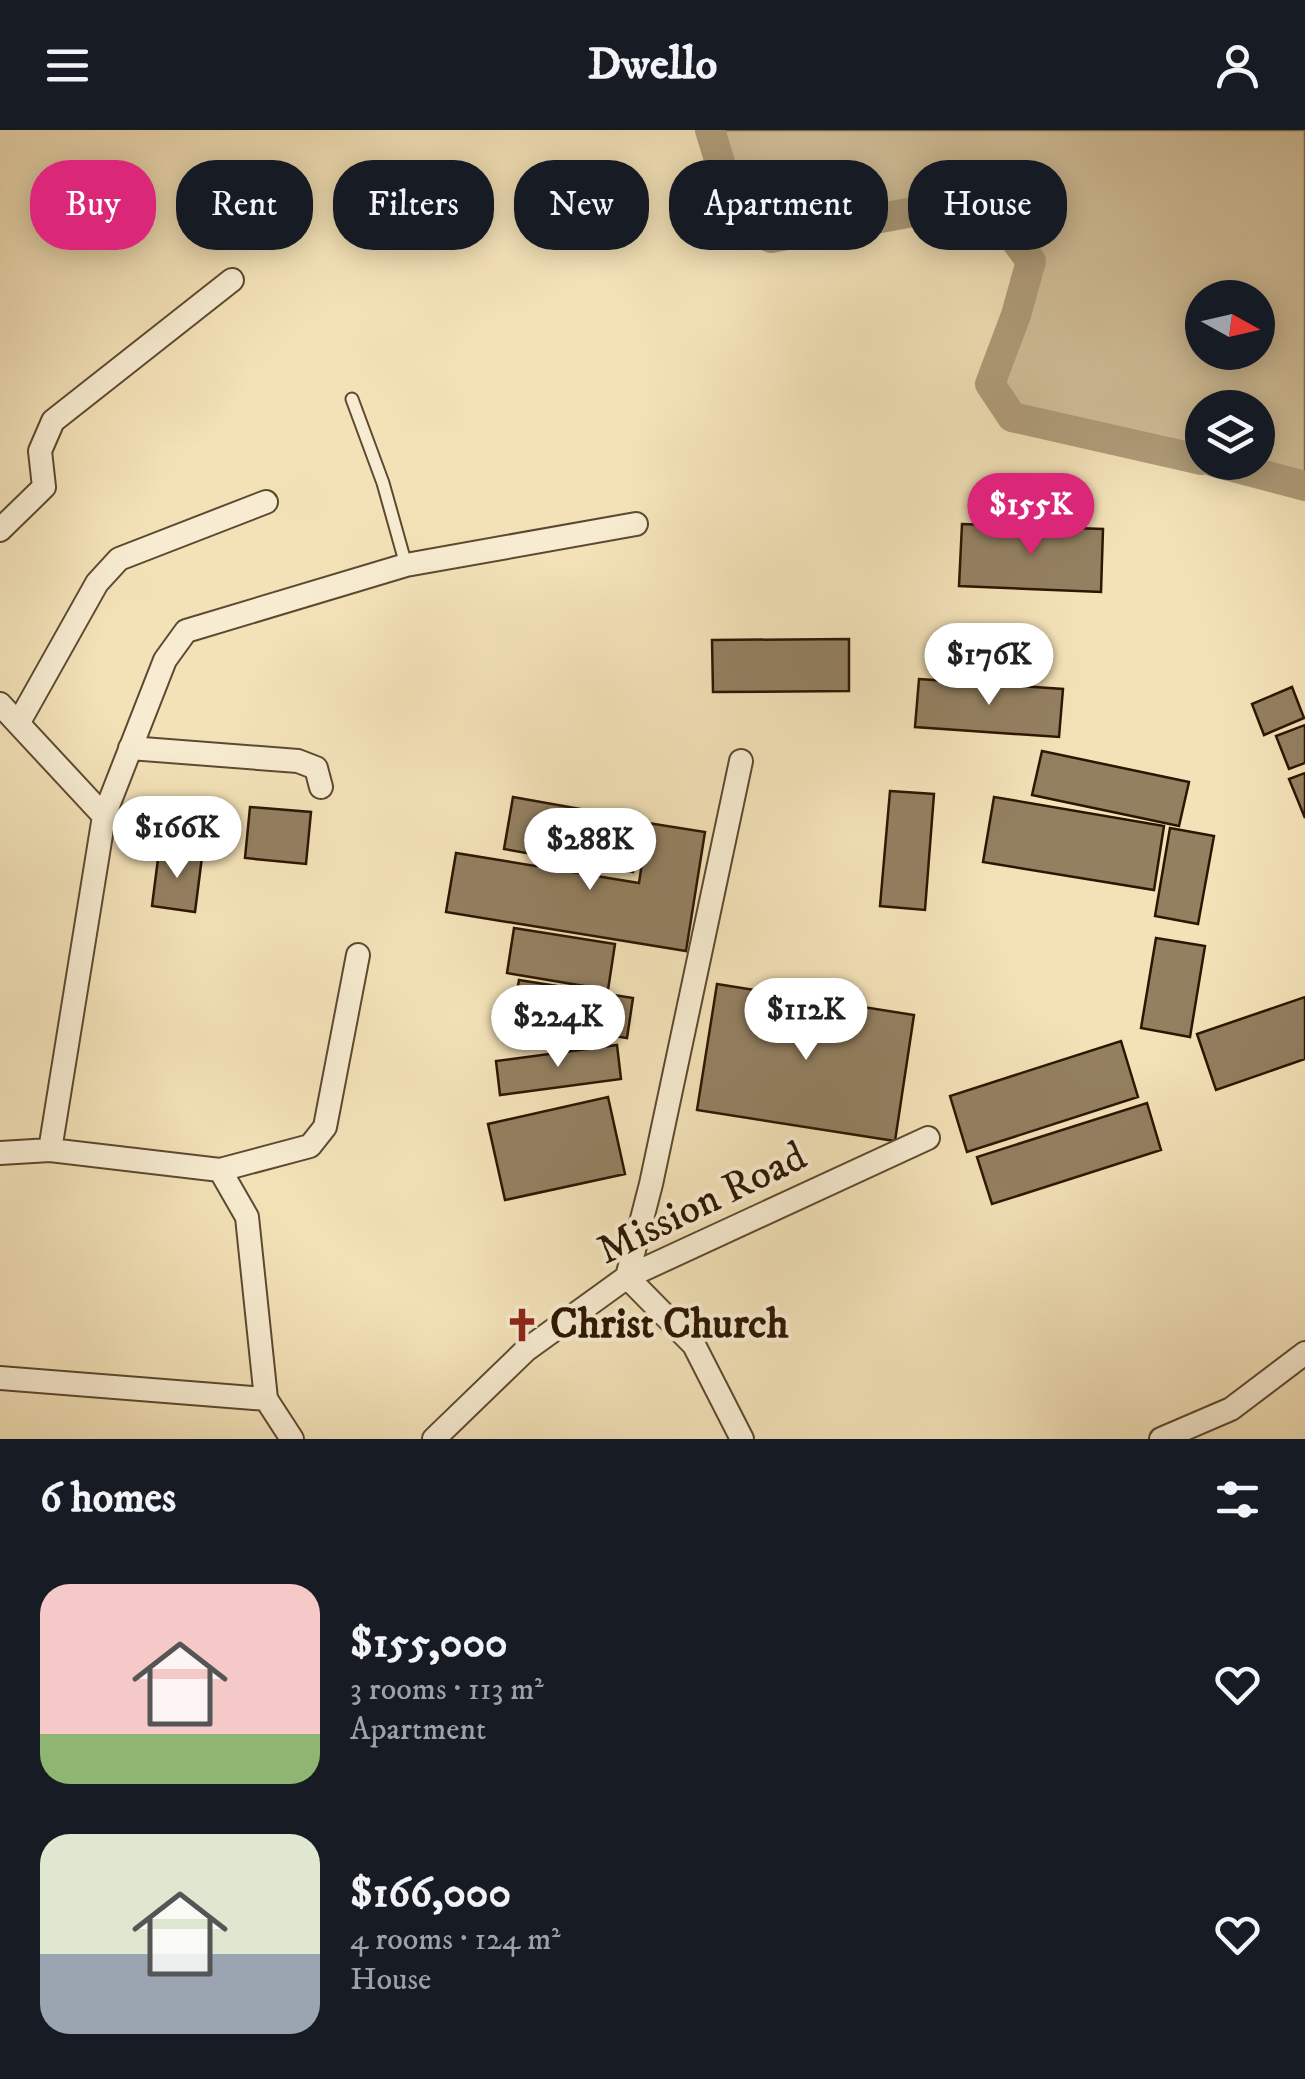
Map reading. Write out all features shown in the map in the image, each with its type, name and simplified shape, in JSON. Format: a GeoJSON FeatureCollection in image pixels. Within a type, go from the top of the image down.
{"type":"FeatureCollection","features":[{"type":"Feature","properties":{"kind":"street"},"geometry":{"type":"LineString","coordinates":[[0,530],[44,487],[40,451],[52,422],[232,280]]}},
{"type":"Feature","properties":{"kind":"street"},"geometry":{"type":"LineString","coordinates":[[19,722],[97,582],[119,559],[266,502]]}},
{"type":"Feature","properties":{"kind":"street"},"geometry":{"type":"LineString","coordinates":[[50,1150],[104,816],[165,660],[186,632],[406,565],[636,524]]}},
{"type":"Feature","properties":{"kind":"street"},"geometry":{"type":"LineString","coordinates":[[0,704],[104,816]]}},
{"type":"Feature","properties":{"kind":"street"},"geometry":{"type":"LineString","coordinates":[[130,748],[298,762],[316,768],[321,787]]}},
{"type":"Feature","properties":{"kind":"street"},"geometry":{"type":"LineString","coordinates":[[742,762],[652,1184],[627,1277],[694,1345],[742,1439]]}},
{"type":"Feature","properties":{"kind":"street"},"geometry":{"type":"LineString","coordinates":[[0,1153],[50,1150],[220,1170],[310,1146],[325,1127],[358,955]]}},
{"type":"Feature","properties":{"kind":"street","name":"Mission Road"},"geometry":{"type":"LineString","coordinates":[[434,1439],[526,1350],[627,1277],[928,1138]]}},
{"type":"Feature","properties":{"kind":"street"},"geometry":{"type":"LineString","coordinates":[[220,1170],[247,1218],[266,1399],[292,1439]]}},
{"type":"Feature","properties":{"kind":"street"},"geometry":{"type":"LineString","coordinates":[[1161,1439],[1231,1409],[1305,1353]]}},
{"type":"Feature","properties":{"kind":"street"},"geometry":{"type":"LineString","coordinates":[[0,1378],[266,1399]]}},
{"type":"Feature","properties":{"kind":"lane"},"geometry":{"type":"LineString","coordinates":[[352,399],[406,565]]}},
{"type":"Feature","properties":{"kind":"shaded area"},"geometry":{"type":"Polygon","coordinates":[[[710,130],[1305,130],[1305,486],[1275,478],[1275,390],[1185,390],[1185,456],[1012,417],[990,384],[1031,261],[1023,250],[1067,250],[1067,160],[908,160],[908,213],[888,217],[888,160],[719,160],[710,130]]]}},
{"type":"Feature","properties":{"kind":"building"},"geometry":{"type":"Polygon","coordinates":[[[962,524],[1103,529],[1101,592],[959,586],[962,524]]]}},
{"type":"Feature","properties":{"kind":"building"},"geometry":{"type":"Polygon","coordinates":[[[849,639],[849,691],[713,692],[712,640],[849,639]]]}},
{"type":"Feature","properties":{"kind":"building"},"geometry":{"type":"Polygon","coordinates":[[[919,679],[1063,689],[1059,737],[915,727],[919,679]]]}},
{"type":"Feature","properties":{"kind":"building"},"geometry":{"type":"Polygon","coordinates":[[[1292,687],[1304,718],[1264,735],[1252,704],[1292,687]]]}},
{"type":"Feature","properties":{"kind":"building"},"geometry":{"type":"Polygon","coordinates":[[[1305,725],[1305,763],[1289,769],[1276,736],[1305,725]]]}},
{"type":"Feature","properties":{"kind":"building"},"geometry":{"type":"Polygon","coordinates":[[[1042,751],[1189,782],[1179,826],[1032,795],[1042,751]]]}},
{"type":"Feature","properties":{"kind":"building"},"geometry":{"type":"Polygon","coordinates":[[[1305,773],[1305,818],[1289,779],[1305,773]]]}},
{"type":"Feature","properties":{"kind":"building"},"geometry":{"type":"Polygon","coordinates":[[[890,791],[934,794],[925,910],[880,906],[890,791]]]}},
{"type":"Feature","properties":{"kind":"building"},"geometry":{"type":"Polygon","coordinates":[[[513,797],[642,820],[633,872],[504,849],[513,797]]]}},
{"type":"Feature","properties":{"kind":"building"},"geometry":{"type":"Polygon","coordinates":[[[994,797],[1164,826],[1154,890],[983,862],[994,797]]]}},
{"type":"Feature","properties":{"kind":"building"},"geometry":{"type":"Polygon","coordinates":[[[250,807],[311,812],[306,864],[245,858],[250,807]]]}},
{"type":"Feature","properties":{"kind":"building"},"geometry":{"type":"Polygon","coordinates":[[[648,823],[705,832],[686,951],[446,912],[456,853],[639,883],[648,823]]]}},
{"type":"Feature","properties":{"kind":"building"},"geometry":{"type":"Polygon","coordinates":[[[1170,828],[1214,836],[1198,924],[1155,916],[1170,828]]]}},
{"type":"Feature","properties":{"kind":"building"},"geometry":{"type":"Polygon","coordinates":[[[159,851],[202,857],[195,912],[152,906],[159,851]]]}},
{"type":"Feature","properties":{"kind":"building"},"geometry":{"type":"Polygon","coordinates":[[[514,928],[615,944],[608,990],[507,973],[514,928]]]}},
{"type":"Feature","properties":{"kind":"building"},"geometry":{"type":"Polygon","coordinates":[[[1156,938],[1205,946],[1190,1037],[1141,1028],[1156,938]]]}},
{"type":"Feature","properties":{"kind":"building"},"geometry":{"type":"Polygon","coordinates":[[[519,980],[633,998],[627,1038],[512,1020],[519,980]]]}},
{"type":"Feature","properties":{"kind":"building"},"geometry":{"type":"Polygon","coordinates":[[[717,984],[914,1015],[895,1141],[697,1110],[717,984]]]}},
{"type":"Feature","properties":{"kind":"building"},"geometry":{"type":"Polygon","coordinates":[[[1305,997],[1305,1059],[1216,1090],[1197,1034],[1305,997]]]}},
{"type":"Feature","properties":{"kind":"building"},"geometry":{"type":"Polygon","coordinates":[[[1121,1041],[1138,1097],[967,1152],[950,1096],[1121,1041]]]}},
{"type":"Feature","properties":{"kind":"building"},"geometry":{"type":"Polygon","coordinates":[[[617,1045],[621,1079],[500,1095],[496,1061],[617,1045]]]}},
{"type":"Feature","properties":{"kind":"building"},"geometry":{"type":"Polygon","coordinates":[[[608,1097],[625,1174],[505,1200],[488,1124],[608,1097]]]}},
{"type":"Feature","properties":{"kind":"building"},"geometry":{"type":"Polygon","coordinates":[[[1147,1103],[1161,1150],[992,1204],[977,1157],[1147,1103]]]}},
{"type":"Feature","properties":{"kind":"waterway"},"geometry":{"type":"LineString","coordinates":[[710,130],[738,221],[771,238],[930,209],[994,212],[1031,261],[990,384],[1012,417],[1185,456]]}},
{"type":"Feature","properties":{"kind":"waterway"},"geometry":{"type":"LineString","coordinates":[[1275,478],[1305,486]]}},
{"type":"Feature","properties":{"kind":"place","name":"Christ Church"},"geometry":{"type":"Point","coordinates":[522,1325]}}]}
